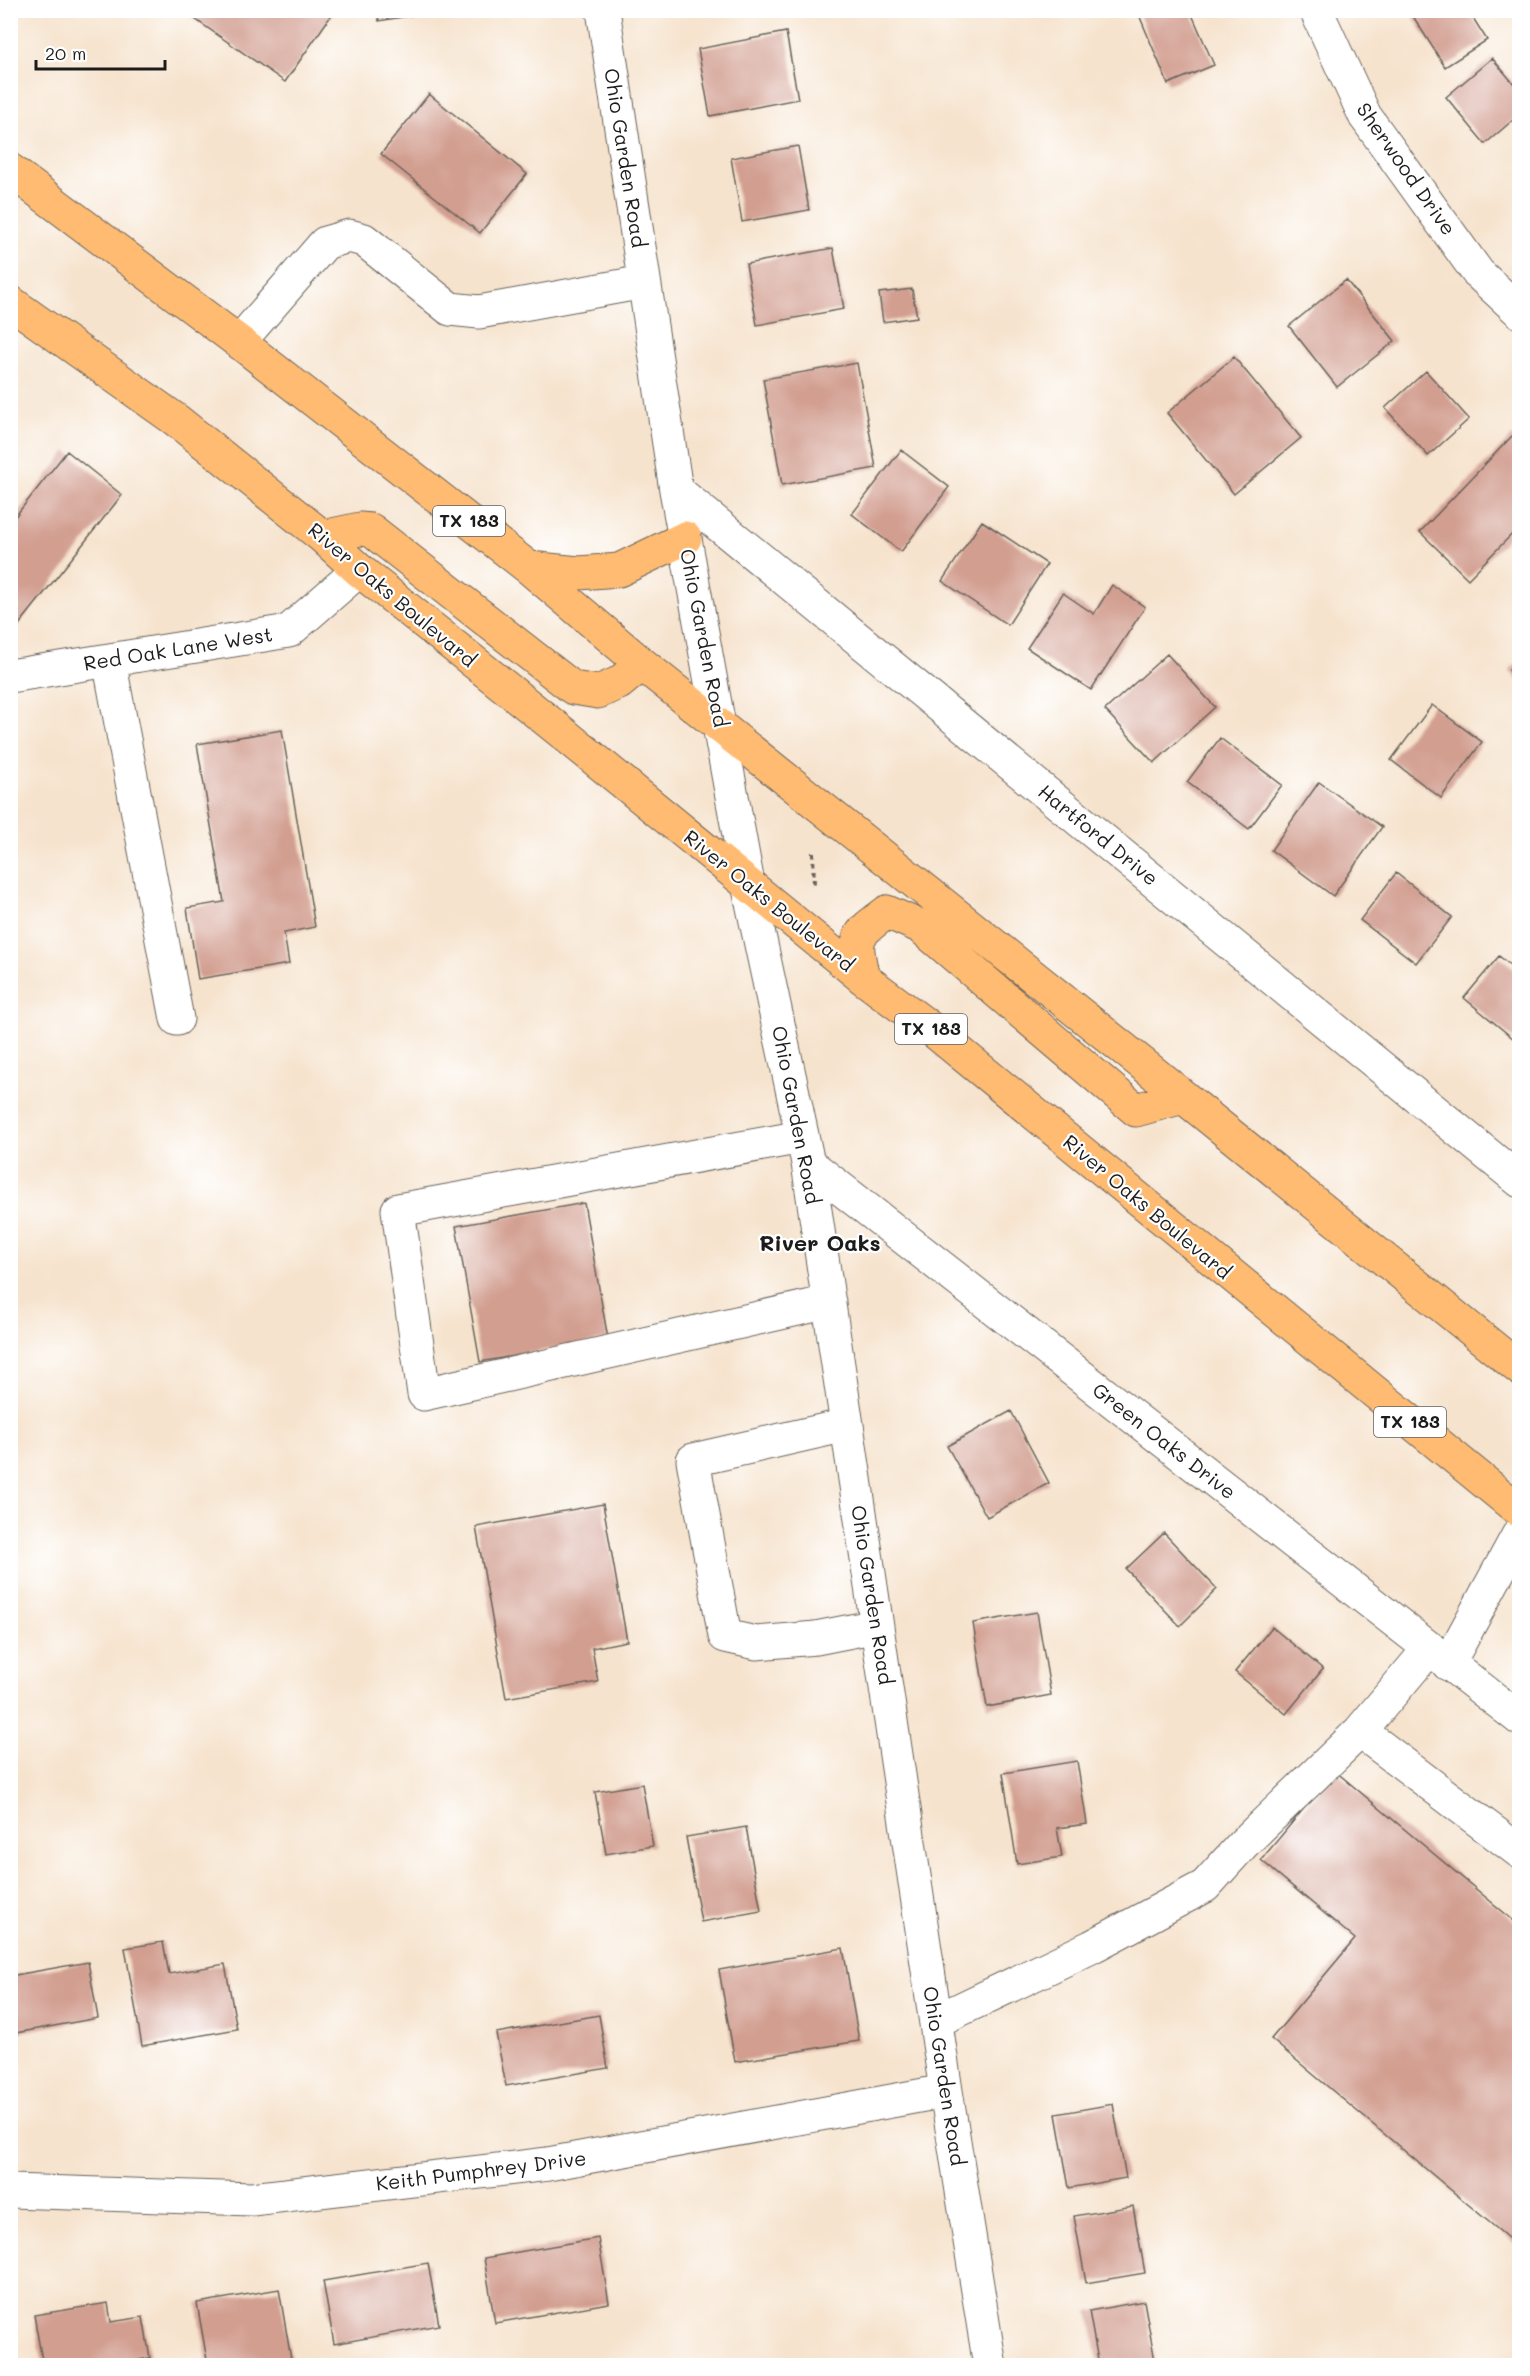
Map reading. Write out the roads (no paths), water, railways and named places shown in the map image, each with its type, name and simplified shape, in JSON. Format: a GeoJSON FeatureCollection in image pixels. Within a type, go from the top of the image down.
{"type":"FeatureCollection","features":[{"type":"Feature","properties":{"kind":"main road","name":"TX 183"},"geometry":{"type":"LineString","coordinates":[[10,170],[239,342],[528,568],[642,664],[1183,1096],[1520,1369]]}},
{"type":"Feature","properties":{"kind":"main road","name":"River Oaks Boulevard"},"geometry":{"type":"LineString","coordinates":[[10,302],[176,420],[323,537],[359,570],[863,978],[930,1028],[1520,1511]]}},
{"type":"Feature","properties":{"kind":"main road"},"geometry":{"type":"LineString","coordinates":[[323,537],[360,529],[371,530],[573,688],[598,692],[619,683],[642,664]]}},
{"type":"Feature","properties":{"kind":"main road"},"geometry":{"type":"LineString","coordinates":[[528,568],[579,573],[619,570],[685,538]]}},
{"type":"Feature","properties":{"kind":"main road"},"geometry":{"type":"LineString","coordinates":[[863,978],[856,948],[863,930],[887,912],[921,927],[1136,1110],[1183,1096]]}},
{"type":"Feature","properties":{"kind":"street","name":"Ohio Garden Road"},"geometry":{"type":"LineString","coordinates":[[603,10],[676,490],[748,884],[805,1150],[946,2091],[990,2366]]}},
{"type":"Feature","properties":{"kind":"street","name":"Sherwood Drive"},"geometry":{"type":"LineString","coordinates":[[1316,10],[1365,116],[1478,273],[1520,312]]}},
{"type":"Feature","properties":{"kind":"street"},"geometry":{"type":"LineString","coordinates":[[239,342],[325,243],[349,236],[364,240],[450,309],[479,312],[644,282]]}},
{"type":"Feature","properties":{"kind":"street","name":"Hartford Drive"},"geometry":{"type":"LineString","coordinates":[[676,490],[1520,1181]]}},
{"type":"Feature","properties":{"kind":"street","name":"Red Oak Lane West"},"geometry":{"type":"LineString","coordinates":[[10,675],[289,631],[359,570]]}},
{"type":"Feature","properties":{"kind":"street"},"geometry":{"type":"LineString","coordinates":[[109,660],[177,1019]]}},
{"type":"Feature","properties":{"kind":"street"},"geometry":{"type":"LineString","coordinates":[[805,1150],[398,1210],[424,1394],[829,1302]]}},
{"type":"Feature","properties":{"kind":"street","name":"Green Oaks Drive"},"geometry":{"type":"LineString","coordinates":[[805,1150],[1520,1719]]}},
{"type":"Feature","properties":{"kind":"street"},"geometry":{"type":"LineString","coordinates":[[847,1425],[693,1460],[725,1636],[756,1643],[816,1638],[877,1626]]}},
{"type":"Feature","properties":{"kind":"street"},"geometry":{"type":"LineString","coordinates":[[936,2021],[1091,1947],[1205,1886],[1243,1844],[1439,1656],[1520,1532]]}},
{"type":"Feature","properties":{"kind":"street"},"geometry":{"type":"LineString","coordinates":[[1360,1731],[1520,1852]]}},
{"type":"Feature","properties":{"kind":"street","name":"Keith Pumphrey Drive"},"geometry":{"type":"LineString","coordinates":[[10,2192],[252,2199],[548,2164],[946,2091]]}},
{"type":"Feature","properties":{"kind":"district","name":"River Oaks"},"geometry":{"type":"Point","coordinates":[820,1243]}}]}
